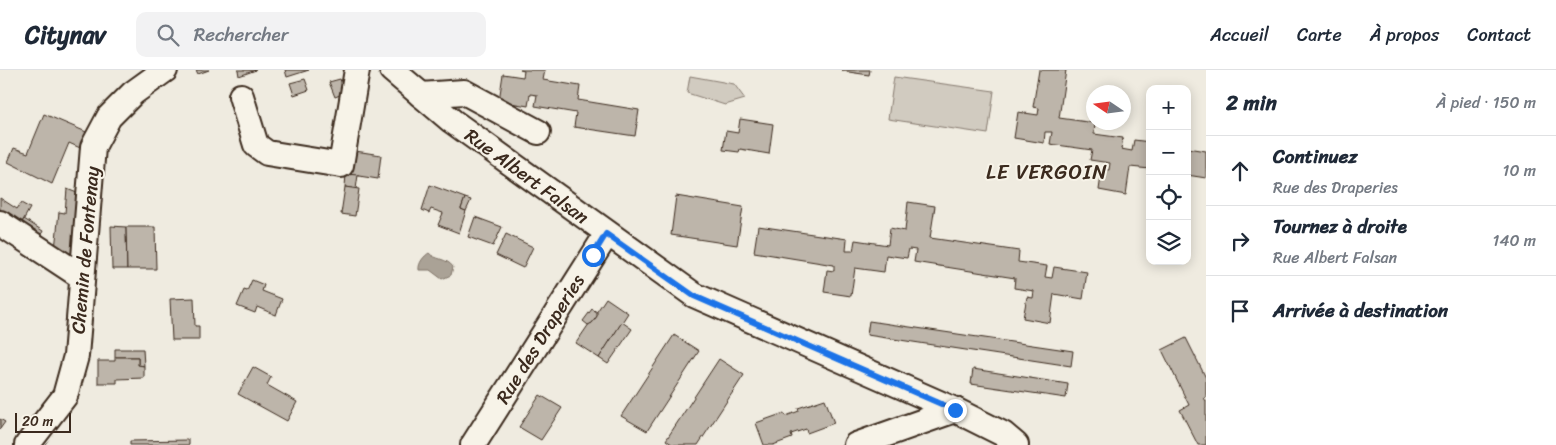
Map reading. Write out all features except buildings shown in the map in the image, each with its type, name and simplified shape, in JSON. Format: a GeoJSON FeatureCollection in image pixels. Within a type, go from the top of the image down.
{"type":"FeatureCollection","features":[{"type":"Feature","properties":{"kind":"street","name":"Chemin de Fontenay"},"geometry":{"type":"LineString","coordinates":[[27,445],[65,396],[76,356],[93,147],[109,117],[133,93],[165,70]]}},
{"type":"Feature","properties":{"kind":"street"},"geometry":{"type":"LineString","coordinates":[[241,96],[256,145],[267,153],[342,165],[357,70]]}},
{"type":"Feature","properties":{"kind":"street","name":"Rue Albert Falsan"},"geometry":{"type":"LineString","coordinates":[[392,70],[452,121],[694,296],[955,410],[1003,434],[1016,445]]}},
{"type":"Feature","properties":{"kind":"street"},"geometry":{"type":"LineString","coordinates":[[421,95],[464,92],[538,132]]}},
{"type":"Feature","properties":{"kind":"street"},"geometry":{"type":"LineString","coordinates":[[0,223],[82,277]]}},
{"type":"Feature","properties":{"kind":"street","name":"Rue des Draperies"},"geometry":{"type":"LineString","coordinates":[[473,445],[606,234]]}},
{"type":"Feature","properties":{"kind":"street"},"geometry":{"type":"LineString","coordinates":[[856,445],[955,410]]}},
{"type":"Feature","properties":{"kind":"shaded area"},"geometry":{"type":"Polygon","coordinates":[[[690,76],[734,84],[745,99],[725,105],[687,93],[690,76]]]}},
{"type":"Feature","properties":{"kind":"shaded area"},"geometry":{"type":"Polygon","coordinates":[[[894,77],[994,91],[988,134],[888,119],[894,77]]]}},
{"type":"Feature","properties":{"kind":"shaded area"},"geometry":{"type":"Polygon","coordinates":[[[429,253],[434,257],[444,260],[453,267],[451,275],[442,279],[430,270],[419,270],[419,265],[429,253]]]}},
{"type":"Feature","properties":{"kind":"district","name":"LE VERGOIN"},"geometry":{"type":"Point","coordinates":[1047,172]}},
{"type":"Feature","properties":{"kind":"route"},"geometry":{"type":"LineString","coordinates":[[593,255],[606,234],[694,296],[955,410]]}}]}
